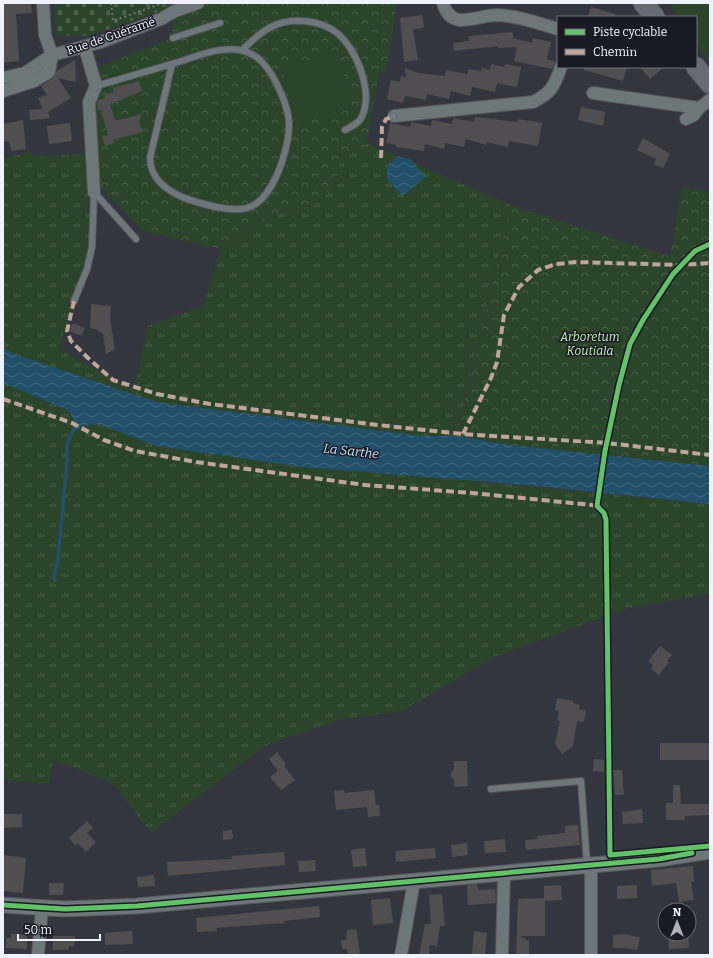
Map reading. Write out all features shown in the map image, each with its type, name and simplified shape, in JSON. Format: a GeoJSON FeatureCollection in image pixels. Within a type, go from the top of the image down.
{"type":"FeatureCollection","features":[{"type":"Feature","properties":{"kind":"main road"},"geometry":{"type":"LineString","coordinates":[[643,3],[654,16]]}},
{"type":"Feature","properties":{"kind":"main road"},"geometry":{"type":"LineString","coordinates":[[697,68],[710,84]]}},
{"type":"Feature","properties":{"kind":"street"},"geometry":{"type":"LineString","coordinates":[[3,91],[34,81],[49,72],[52,55],[44,34],[43,3]]}},
{"type":"Feature","properties":{"kind":"street","name":"Rue de Guéramé"},"geometry":{"type":"LineString","coordinates":[[3,78],[25,73],[52,55],[85,48],[198,3]]}},
{"type":"Feature","properties":{"kind":"street"},"geometry":{"type":"LineString","coordinates":[[443,3],[445,9],[452,17],[460,20],[496,15],[514,17],[557,29]]}},
{"type":"Feature","properties":{"kind":"street"},"geometry":{"type":"LineString","coordinates":[[85,48],[96,86],[89,102],[94,192]]}},
{"type":"Feature","properties":{"kind":"street"},"geometry":{"type":"LineString","coordinates":[[394,116],[533,102],[547,95],[556,80],[561,68]]}},
{"type":"Feature","properties":{"kind":"street"},"geometry":{"type":"LineString","coordinates":[[593,93],[699,108]]}},
{"type":"Feature","properties":{"kind":"street"},"geometry":{"type":"LineString","coordinates":[[686,120],[694,116],[699,108],[710,100]]}},
{"type":"Feature","properties":{"kind":"street"},"geometry":{"type":"LineString","coordinates":[[3,905],[42,908],[93,909],[137,906],[589,864],[659,859],[710,851]]}},
{"type":"Feature","properties":{"kind":"street"},"geometry":{"type":"LineString","coordinates":[[589,864],[591,955]]}},
{"type":"Feature","properties":{"kind":"street"},"geometry":{"type":"LineString","coordinates":[[502,955],[504,873]]}},
{"type":"Feature","properties":{"kind":"street"},"geometry":{"type":"LineString","coordinates":[[401,955],[414,881]]}},
{"type":"Feature","properties":{"kind":"street"},"geometry":{"type":"LineString","coordinates":[[38,955],[42,908]]}},
{"type":"Feature","properties":{"kind":"lane"},"geometry":{"type":"LineString","coordinates":[[242,50],[273,26],[292,20],[314,22],[337,33],[352,49],[364,81],[366,106],[359,121],[345,130]]}},
{"type":"Feature","properties":{"kind":"lane"},"geometry":{"type":"LineString","coordinates":[[173,38],[220,23]]}},
{"type":"Feature","properties":{"kind":"lane"},"geometry":{"type":"LineString","coordinates":[[96,86],[222,49],[242,50],[261,60],[271,73],[283,99],[289,126],[285,152],[274,181],[261,199],[243,209],[225,208],[183,197],[159,184],[150,167],[150,158],[172,64]]}},
{"type":"Feature","properties":{"kind":"lane"},"geometry":{"type":"LineString","coordinates":[[94,192],[136,239]]}},
{"type":"Feature","properties":{"kind":"lane"},"geometry":{"type":"LineString","coordinates":[[74,301],[87,269],[92,247],[94,192]]}},
{"type":"Feature","properties":{"kind":"lane"},"geometry":{"type":"LineString","coordinates":[[491,789],[581,781],[589,864]]}},
{"type":"Feature","properties":{"kind":"path"},"geometry":{"type":"LineString","coordinates":[[110,3],[113,21],[163,3]]}},
{"type":"Feature","properties":{"kind":"path"},"geometry":{"type":"LineString","coordinates":[[608,620],[610,855]]}},
{"type":"Feature","properties":{"kind":"green space"},"geometry":{"type":"Polygon","coordinates":[[[54,3],[183,3],[89,36],[56,35],[54,3]]]}},
{"type":"Feature","properties":{"kind":"green space"},"geometry":{"type":"Polygon","coordinates":[[[198,3],[397,3],[386,71],[379,73],[367,143],[342,154],[336,179],[329,192],[324,197],[308,206],[284,211],[265,219],[221,249],[143,231],[99,185],[89,102],[91,70],[172,38],[175,11],[198,3]]]}},
{"type":"Feature","properties":{"kind":"green space"},"geometry":{"type":"Polygon","coordinates":[[[669,3],[710,3],[710,62],[697,44],[697,16],[678,16],[669,3]]]}},
{"type":"Feature","properties":{"kind":"green space"},"geometry":{"type":"Polygon","coordinates":[[[339,53],[352,109],[295,123],[282,67],[339,53]]]}},
{"type":"Feature","properties":{"kind":"green space"},"geometry":{"type":"Polygon","coordinates":[[[367,143],[511,205],[450,462],[444,478],[710,504],[710,594],[628,608],[496,656],[402,711],[338,720],[264,746],[151,833],[113,783],[54,760],[48,785],[3,779],[3,158],[31,152],[33,157],[92,153],[88,204],[92,247],[87,271],[58,349],[134,389],[148,326],[203,306],[221,249],[259,222],[281,212],[308,206],[335,184],[342,154],[367,143]]]}},
{"type":"Feature","properties":{"kind":"green space","name":"Arboretum Koutiala"},"geometry":{"type":"Polygon","coordinates":[[[682,187],[710,191],[710,466],[502,444],[457,436],[511,205],[670,257],[682,187]]]}},
{"type":"Feature","properties":{"kind":"water"},"geometry":{"type":"Polygon","coordinates":[[[398,156],[410,159],[426,177],[402,196],[387,179],[387,166],[398,156]]]}},
{"type":"Feature","properties":{"kind":"water","name":"La Sarthe"},"geometry":{"type":"Polygon","coordinates":[[[3,347],[12,353],[156,402],[421,436],[457,436],[502,444],[710,466],[710,504],[527,485],[303,467],[156,446],[99,424],[83,426],[70,435],[74,422],[68,410],[3,383],[3,347]]]}},
{"type":"Feature","properties":{"kind":"building"},"geometry":{"type":"Polygon","coordinates":[[[3,3],[31,3],[32,13],[16,14],[19,61],[3,63],[3,3]]]}},
{"type":"Feature","properties":{"kind":"building"},"geometry":{"type":"Polygon","coordinates":[[[591,7],[615,14],[615,16],[588,16],[591,7]]]}},
{"type":"Feature","properties":{"kind":"building"},"geometry":{"type":"Polygon","coordinates":[[[422,15],[424,28],[413,29],[418,60],[404,62],[400,18],[422,15]]]}},
{"type":"Feature","properties":{"kind":"building"},"geometry":{"type":"Polygon","coordinates":[[[513,32],[513,38],[532,43],[533,38],[551,42],[547,59],[556,62],[552,69],[514,61],[517,47],[498,48],[498,46],[454,51],[453,43],[469,41],[469,36],[513,32]]]}},
{"type":"Feature","properties":{"kind":"building"},"geometry":{"type":"Polygon","coordinates":[[[75,60],[76,82],[58,78],[71,98],[48,112],[50,118],[30,120],[29,110],[43,109],[38,98],[47,95],[41,86],[53,78],[57,71],[75,60]]]}},
{"type":"Feature","properties":{"kind":"building"},"geometry":{"type":"Polygon","coordinates":[[[491,64],[504,67],[505,64],[521,67],[517,87],[497,83],[495,92],[472,87],[470,96],[451,91],[449,99],[427,94],[426,100],[405,96],[403,103],[387,99],[391,80],[400,82],[401,76],[406,77],[405,68],[419,73],[445,76],[446,70],[467,74],[468,69],[481,71],[482,68],[490,70],[491,64]]]}},
{"type":"Feature","properties":{"kind":"building"},"geometry":{"type":"Polygon","coordinates":[[[584,68],[627,68],[623,81],[584,70],[584,68]]]}},
{"type":"Feature","properties":{"kind":"building"},"geometry":{"type":"Polygon","coordinates":[[[641,68],[663,68],[650,79],[641,68]]]}},
{"type":"Feature","properties":{"kind":"building"},"geometry":{"type":"Polygon","coordinates":[[[139,81],[142,91],[110,104],[115,121],[142,114],[139,122],[143,132],[113,140],[114,143],[105,146],[102,136],[108,135],[101,110],[98,110],[98,100],[105,98],[104,95],[114,92],[113,88],[139,81]]]}},
{"type":"Feature","properties":{"kind":"building"},"geometry":{"type":"Polygon","coordinates":[[[581,107],[605,112],[603,126],[578,120],[581,107]]]}},
{"type":"Feature","properties":{"kind":"building"},"geometry":{"type":"Polygon","coordinates":[[[475,117],[517,122],[518,119],[542,123],[538,146],[509,141],[508,147],[487,142],[486,145],[466,139],[464,147],[445,143],[444,149],[425,144],[424,151],[396,147],[396,145],[386,143],[390,123],[410,127],[411,122],[431,126],[432,120],[452,124],[453,118],[474,122],[475,117]]]}},
{"type":"Feature","properties":{"kind":"building"},"geometry":{"type":"Polygon","coordinates":[[[23,120],[26,149],[11,151],[9,141],[3,142],[3,124],[23,120]]]}},
{"type":"Feature","properties":{"kind":"building"},"geometry":{"type":"Polygon","coordinates":[[[70,123],[72,141],[49,144],[47,126],[70,123]]]}},
{"type":"Feature","properties":{"kind":"building"},"geometry":{"type":"Polygon","coordinates":[[[643,138],[670,154],[663,168],[654,164],[656,159],[637,150],[643,138]]]}},
{"type":"Feature","properties":{"kind":"building"},"geometry":{"type":"Polygon","coordinates":[[[91,304],[111,306],[110,319],[115,349],[106,354],[103,334],[96,329],[90,328],[91,304]]]}},
{"type":"Feature","properties":{"kind":"building"},"geometry":{"type":"Polygon","coordinates":[[[73,323],[85,328],[81,336],[69,331],[73,323]]]}},
{"type":"Feature","properties":{"kind":"building"},"geometry":{"type":"Polygon","coordinates":[[[660,646],[672,655],[667,661],[669,662],[659,675],[651,669],[653,665],[648,661],[660,646]]]}},
{"type":"Feature","properties":{"kind":"building"},"geometry":{"type":"Polygon","coordinates":[[[557,698],[573,701],[573,703],[580,705],[579,709],[586,711],[584,722],[577,721],[573,746],[562,754],[555,744],[560,721],[557,720],[559,711],[555,710],[557,698]]]}},
{"type":"Feature","properties":{"kind":"building"},"geometry":{"type":"Polygon","coordinates":[[[660,743],[710,743],[710,760],[660,760],[660,743]]]}},
{"type":"Feature","properties":{"kind":"building"},"geometry":{"type":"Polygon","coordinates":[[[277,752],[286,764],[284,766],[295,780],[281,790],[270,777],[278,771],[269,759],[277,752]]]}},
{"type":"Feature","properties":{"kind":"building"},"geometry":{"type":"Polygon","coordinates":[[[594,759],[604,760],[604,772],[593,771],[594,759]]]}},
{"type":"Feature","properties":{"kind":"building"},"geometry":{"type":"Polygon","coordinates":[[[454,761],[467,761],[468,786],[454,787],[454,780],[451,777],[451,773],[454,769],[454,761]]]}},
{"type":"Feature","properties":{"kind":"building"},"geometry":{"type":"Polygon","coordinates":[[[613,770],[622,770],[624,795],[615,795],[613,770]]]}},
{"type":"Feature","properties":{"kind":"building"},"geometry":{"type":"Polygon","coordinates":[[[673,785],[680,785],[681,804],[710,804],[710,815],[685,816],[685,820],[666,820],[666,803],[673,803],[673,785]]]}},
{"type":"Feature","properties":{"kind":"building"},"geometry":{"type":"Polygon","coordinates":[[[344,790],[345,793],[374,790],[376,805],[379,805],[380,816],[368,817],[367,807],[336,810],[334,791],[344,790]]]}},
{"type":"Feature","properties":{"kind":"building"},"geometry":{"type":"Polygon","coordinates":[[[642,809],[643,823],[623,824],[622,812],[642,809]]]}},
{"type":"Feature","properties":{"kind":"building"},"geometry":{"type":"Polygon","coordinates":[[[3,814],[22,814],[22,827],[3,828],[3,814]]]}},
{"type":"Feature","properties":{"kind":"building"},"geometry":{"type":"Polygon","coordinates":[[[87,821],[93,828],[87,833],[96,842],[86,852],[78,843],[75,845],[69,838],[87,821]]]}},
{"type":"Feature","properties":{"kind":"building"},"geometry":{"type":"Polygon","coordinates":[[[578,825],[580,845],[526,850],[525,840],[537,839],[537,836],[565,833],[565,826],[578,825]]]}},
{"type":"Feature","properties":{"kind":"building"},"geometry":{"type":"Polygon","coordinates":[[[232,830],[233,839],[223,840],[223,831],[232,830]]]}},
{"type":"Feature","properties":{"kind":"building"},"geometry":{"type":"Polygon","coordinates":[[[505,839],[506,852],[485,853],[484,841],[505,839]]]}},
{"type":"Feature","properties":{"kind":"building"},"geometry":{"type":"Polygon","coordinates":[[[467,843],[468,855],[452,857],[451,845],[467,843]]]}},
{"type":"Feature","properties":{"kind":"building"},"geometry":{"type":"Polygon","coordinates":[[[365,848],[367,866],[353,867],[351,850],[365,848]]]}},
{"type":"Feature","properties":{"kind":"building"},"geometry":{"type":"Polygon","coordinates":[[[435,848],[436,858],[396,862],[395,851],[435,848]]]}},
{"type":"Feature","properties":{"kind":"building"},"geometry":{"type":"Polygon","coordinates":[[[284,852],[285,865],[168,876],[167,862],[232,859],[232,856],[284,852]]]}},
{"type":"Feature","properties":{"kind":"building"},"geometry":{"type":"Polygon","coordinates":[[[3,855],[26,858],[23,893],[3,891],[3,855]]]}},
{"type":"Feature","properties":{"kind":"building"},"geometry":{"type":"Polygon","coordinates":[[[315,860],[316,871],[299,872],[298,861],[315,860]]]}},
{"type":"Feature","properties":{"kind":"building"},"geometry":{"type":"Polygon","coordinates":[[[693,866],[694,882],[691,882],[694,900],[679,902],[676,883],[652,886],[651,870],[693,866]]]}},
{"type":"Feature","properties":{"kind":"building"},"geometry":{"type":"Polygon","coordinates":[[[154,875],[155,886],[138,887],[137,877],[154,875]]]}},
{"type":"Feature","properties":{"kind":"building"},"geometry":{"type":"Polygon","coordinates":[[[49,883],[64,883],[63,895],[49,895],[49,883]]]}},
{"type":"Feature","properties":{"kind":"building"},"geometry":{"type":"Polygon","coordinates":[[[477,884],[478,890],[495,889],[496,903],[468,905],[467,885],[477,884]]]}},
{"type":"Feature","properties":{"kind":"building"},"geometry":{"type":"Polygon","coordinates":[[[561,885],[562,900],[545,901],[545,936],[520,936],[529,941],[529,955],[516,955],[518,899],[544,898],[544,886],[561,885]]]}},
{"type":"Feature","properties":{"kind":"building"},"geometry":{"type":"Polygon","coordinates":[[[637,885],[637,898],[617,899],[617,886],[637,885]]]}},
{"type":"Feature","properties":{"kind":"building"},"geometry":{"type":"Polygon","coordinates":[[[442,894],[445,926],[440,926],[437,946],[430,945],[429,955],[419,955],[425,924],[431,924],[429,895],[442,894]]]}},
{"type":"Feature","properties":{"kind":"building"},"geometry":{"type":"Polygon","coordinates":[[[390,898],[393,923],[373,925],[371,900],[390,898]]]}},
{"type":"Feature","properties":{"kind":"building"},"geometry":{"type":"Polygon","coordinates":[[[319,906],[320,917],[284,921],[285,923],[216,928],[217,931],[197,932],[196,918],[319,906]]]}},
{"type":"Feature","properties":{"kind":"building"},"geometry":{"type":"Polygon","coordinates":[[[355,929],[357,932],[360,955],[348,955],[347,949],[342,949],[341,940],[346,940],[347,930],[355,929]]]}},
{"type":"Feature","properties":{"kind":"building"},"geometry":{"type":"Polygon","coordinates":[[[132,931],[133,944],[105,945],[105,933],[132,931]]]}},
{"type":"Feature","properties":{"kind":"building"},"geometry":{"type":"Polygon","coordinates":[[[474,931],[487,933],[485,955],[472,954],[474,931]]]}},
{"type":"Feature","properties":{"kind":"building"},"geometry":{"type":"Polygon","coordinates":[[[11,934],[27,935],[27,949],[6,948],[6,938],[11,938],[11,934]]]}},
{"type":"Feature","properties":{"kind":"building"},"geometry":{"type":"Polygon","coordinates":[[[626,934],[640,938],[637,950],[613,948],[613,935],[626,934]]]}},
{"type":"Feature","properties":{"kind":"building"},"geometry":{"type":"Polygon","coordinates":[[[53,936],[75,936],[74,947],[69,946],[68,950],[53,950],[53,936]]]}},
{"type":"Feature","properties":{"kind":"building"},"geometry":{"type":"Polygon","coordinates":[[[669,942],[689,942],[689,948],[669,949],[669,942]]]}},
{"type":"Feature","properties":{"kind":"waterway"},"geometry":{"type":"LineString","coordinates":[[55,580],[54,576],[58,558],[67,462],[67,444],[73,431]]}},
{"type":"Feature","properties":{"kind":"marked path"},"geometry":{"type":"LineString","coordinates":[[381,158],[382,127],[386,119],[394,116]]}},
{"type":"Feature","properties":{"kind":"marked path"},"geometry":{"type":"LineString","coordinates":[[463,434],[491,378],[497,362],[504,315],[519,287],[538,270],[556,264],[576,262],[680,265],[710,263]]}},
{"type":"Feature","properties":{"kind":"marked path"},"geometry":{"type":"LineString","coordinates":[[74,301],[67,331],[71,341],[113,380],[157,394],[210,404],[378,425],[463,434],[607,443],[710,455]]}},
{"type":"Feature","properties":{"kind":"marked path"},"geometry":{"type":"LineString","coordinates":[[3,399],[72,423],[104,440],[135,451],[196,462],[365,485],[472,493],[592,505],[600,508]]}},
{"type":"Feature","properties":{"kind":"cycle path"},"geometry":{"type":"LineString","coordinates":[[710,244],[695,251],[673,274],[643,320],[630,344],[619,385],[605,451],[597,506],[604,513],[606,520],[610,855],[710,846]]}},
{"type":"Feature","properties":{"kind":"cycle path"},"geometry":{"type":"LineString","coordinates":[[3,905],[65,909],[137,906],[659,859],[692,853]]}}]}
